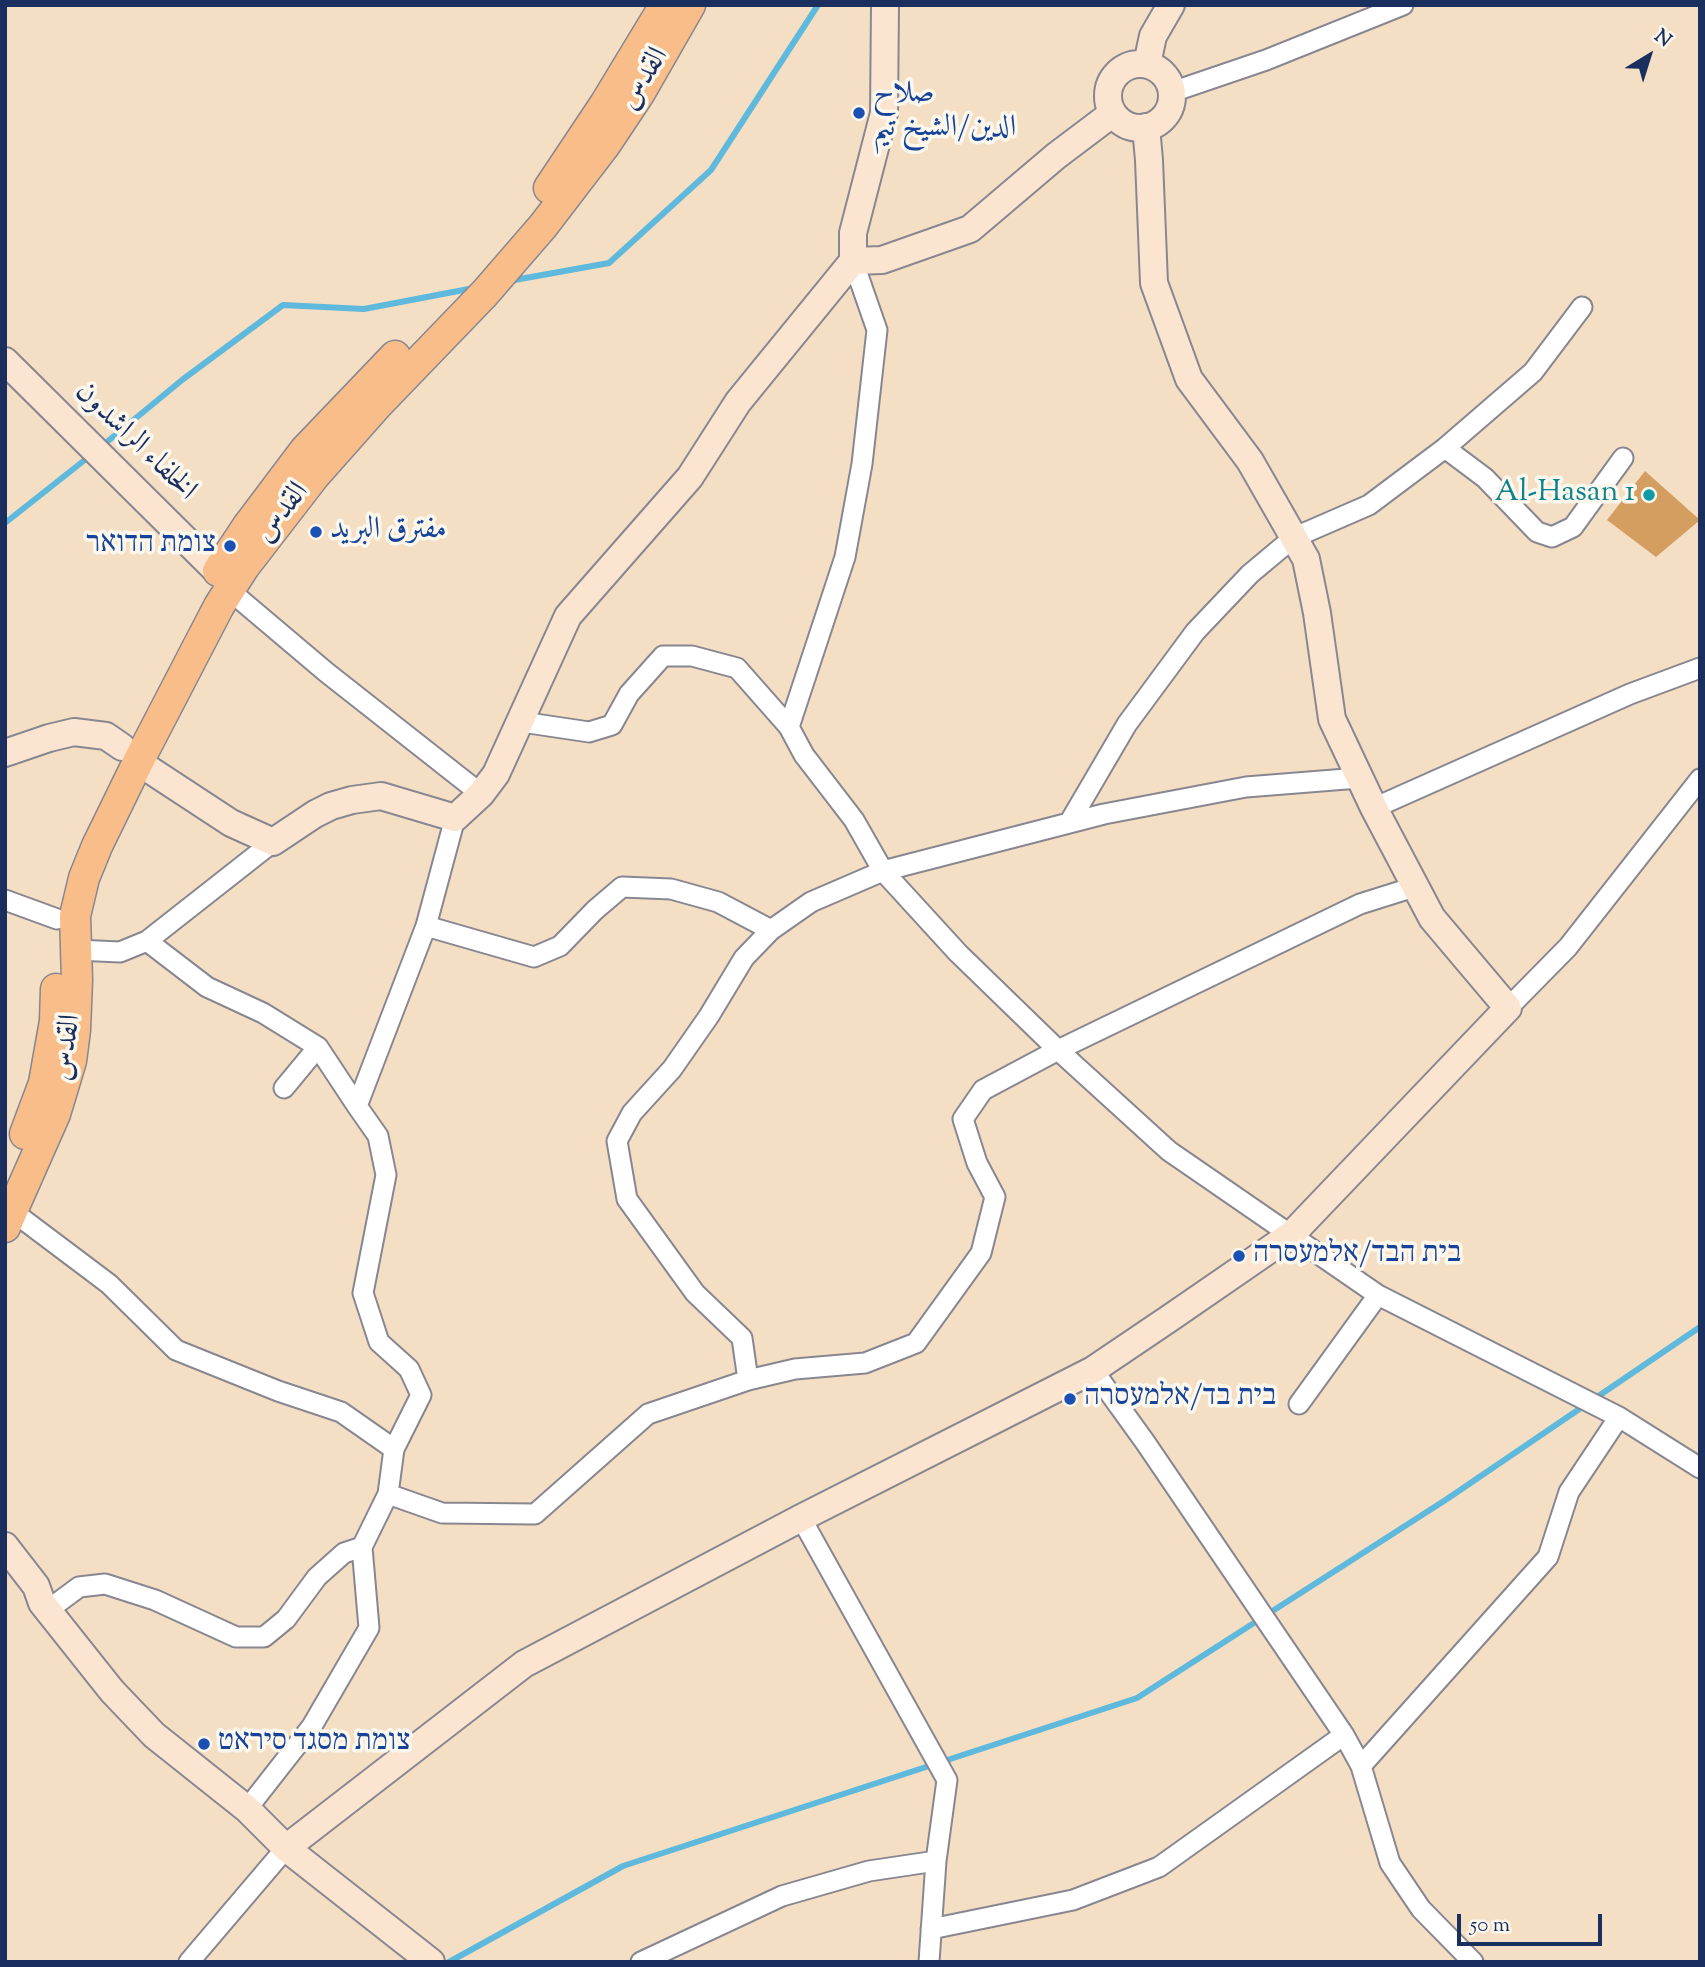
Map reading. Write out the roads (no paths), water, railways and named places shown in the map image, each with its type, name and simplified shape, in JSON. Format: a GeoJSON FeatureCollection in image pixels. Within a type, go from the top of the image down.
{"type":"FeatureCollection","features":[{"type":"Feature","properties":{"kind":"main road","name":"القدس"},"geometry":{"type":"LineString","coordinates":[[226,582],[254,517],[305,450],[494,254],[538,202],[605,104],[665,5]]}},
{"type":"Feature","properties":{"kind":"main road","name":"القدس"},"geometry":{"type":"LineString","coordinates":[[9,1219],[65,1088],[75,1030],[75,916],[84,878],[168,657],[226,582],[337,449],[485,293],[543,226],[605,145],[639,94],[690,5]]}},
{"type":"Feature","properties":{"kind":"main road","name":"القدس"},"geometry":{"type":"LineString","coordinates":[[5,1178],[36,1108],[50,1055],[55,1021],[60,890],[66,870],[130,755]]}},
{"type":"Feature","properties":{"kind":"street"},"geometry":{"type":"LineString","coordinates":[[789,727],[845,557],[862,464],[877,330],[853,261],[853,233],[884,113],[885,5]]}},
{"type":"Feature","properties":{"kind":"street"},"geometry":{"type":"LineString","coordinates":[[1147,64],[1153,36],[1171,5]]}},
{"type":"Feature","properties":{"kind":"street"},"geometry":{"type":"LineString","coordinates":[[1172,92],[1266,60],[1404,5]]}},
{"type":"Feature","properties":{"kind":"street"},"geometry":{"type":"LineString","coordinates":[[1136,63],[1157,68],[1165,75],[1172,92],[1171,106],[1166,115],[1159,122],[1146,127],[1129,126],[1112,113],[1107,92],[1117,73],[1125,66],[1136,63]]}},
{"type":"Feature","properties":{"kind":"street"},"geometry":{"type":"LineString","coordinates":[[357,1106],[426,926],[455,818],[481,794],[496,774],[568,616],[690,477],[738,402],[853,261],[883,260],[970,229],[1056,156],[1112,113]]}},
{"type":"Feature","properties":{"kind":"street"},"geometry":{"type":"LineString","coordinates":[[1146,127],[1154,283],[1184,367],[1189,379],[1250,461],[1306,559],[1332,719],[1374,808],[1432,918],[1508,1008]]}},
{"type":"Feature","properties":{"kind":"street"},"geometry":{"type":"LineString","coordinates":[[1069,823],[1127,724],[1195,632],[1250,574],[1293,538],[1369,505],[1445,448],[1534,372],[1582,307]]}},
{"type":"Feature","properties":{"kind":"street","name":"الخلفاء الراشدون"},"geometry":{"type":"LineString","coordinates":[[8,369],[226,582]]}},
{"type":"Feature","properties":{"kind":"street"},"geometry":{"type":"LineString","coordinates":[[1445,448],[1485,478],[1537,531],[1552,537],[1573,527],[1623,458]]}},
{"type":"Feature","properties":{"kind":"street"},"geometry":{"type":"LineString","coordinates":[[226,582],[326,672],[481,794]]}},
{"type":"Feature","properties":{"kind":"street"},"geometry":{"type":"LineString","coordinates":[[522,722],[589,732],[612,724],[629,694],[663,656],[692,656],[737,668],[789,727],[804,755],[853,820],[883,871],[958,953],[1058,1051],[1169,1152],[1378,1295],[1619,1417],[1700,1468]]}},
{"type":"Feature","properties":{"kind":"street"},"geometry":{"type":"LineString","coordinates":[[1374,808],[1630,694],[1700,668]]}},
{"type":"Feature","properties":{"kind":"street"},"geometry":{"type":"LineString","coordinates":[[5,753],[49,737],[74,732],[106,736],[231,823],[273,842]]}},
{"type":"Feature","properties":{"kind":"street"},"geometry":{"type":"LineString","coordinates":[[748,1380],[742,1338],[695,1293],[627,1199],[617,1141],[632,1113],[672,1069],[709,1016],[744,958],[771,930],[811,902],[883,871],[1104,814],[1246,787],[1359,778]]}},
{"type":"Feature","properties":{"kind":"street"},"geometry":{"type":"LineString","coordinates":[[189,1962],[286,1848],[524,1664],[801,1518],[1093,1370],[1292,1234],[1568,947],[1700,779]]}},
{"type":"Feature","properties":{"kind":"street"},"geometry":{"type":"LineString","coordinates":[[76,950],[120,952],[147,941],[273,842],[323,810],[352,800],[381,796],[455,818]]}},
{"type":"Feature","properties":{"kind":"street"},"geometry":{"type":"LineString","coordinates":[[426,926],[534,957],[560,946],[622,887],[671,889],[718,902],[771,930]]}},
{"type":"Feature","properties":{"kind":"street"},"geometry":{"type":"LineString","coordinates":[[388,1494],[442,1513],[536,1514],[648,1414],[748,1380],[795,1369],[865,1363],[916,1343],[981,1253],[995,1197],[977,1163],[963,1119],[983,1090],[1360,904],[1414,887]]}},
{"type":"Feature","properties":{"kind":"street"},"geometry":{"type":"LineString","coordinates":[[5,900],[57,919]]}},
{"type":"Feature","properties":{"kind":"street"},"geometry":{"type":"LineString","coordinates":[[147,941],[207,987],[263,1013],[318,1047],[379,1136],[386,1175],[363,1293],[379,1342],[409,1369],[421,1395],[394,1449],[388,1494],[362,1547],[369,1628],[312,1726],[247,1808]]}},
{"type":"Feature","properties":{"kind":"street"},"geometry":{"type":"LineString","coordinates":[[284,1088],[318,1047]]}},
{"type":"Feature","properties":{"kind":"street"},"geometry":{"type":"LineString","coordinates":[[9,1219],[109,1284],[176,1350],[278,1391],[341,1412],[394,1449]]}},
{"type":"Feature","properties":{"kind":"street"},"geometry":{"type":"LineString","coordinates":[[1299,1404],[1378,1295]]}},
{"type":"Feature","properties":{"kind":"street"},"geometry":{"type":"LineString","coordinates":[[1093,1370],[1345,1735],[1361,1766],[1390,1863],[1421,1909],[1473,1962]]}},
{"type":"Feature","properties":{"kind":"street"},"geometry":{"type":"LineString","coordinates":[[1361,1766],[1548,1557],[1569,1492],[1619,1417]]}},
{"type":"Feature","properties":{"kind":"street"},"geometry":{"type":"LineString","coordinates":[[801,1518],[947,1780],[936,1861],[929,1962]]}},
{"type":"Feature","properties":{"kind":"street"},"geometry":{"type":"LineString","coordinates":[[5,1546],[36,1586],[45,1606],[112,1691],[154,1735],[247,1808],[286,1848],[431,1962]]}},
{"type":"Feature","properties":{"kind":"street"},"geometry":{"type":"LineString","coordinates":[[45,1606],[79,1587],[106,1584],[155,1600],[236,1637],[264,1637],[286,1619],[317,1577],[344,1553],[362,1547]]}},
{"type":"Feature","properties":{"kind":"street"},"geometry":{"type":"LineString","coordinates":[[5,1573],[25,1596],[45,1606]]}},
{"type":"Feature","properties":{"kind":"street"},"geometry":{"type":"LineString","coordinates":[[931,1928],[1073,1900],[1159,1867],[1345,1735]]}},
{"type":"Feature","properties":{"kind":"street"},"geometry":{"type":"LineString","coordinates":[[641,1962],[782,1896],[869,1871],[936,1861]]}},
{"type":"Feature","properties":{"kind":"waterway"},"geometry":{"type":"LineString","coordinates":[[509,281],[609,263],[711,170],[818,5]]}},
{"type":"Feature","properties":{"kind":"waterway"},"geometry":{"type":"LineString","coordinates":[[102,446],[182,380],[283,305],[364,309],[474,288]]}},
{"type":"Feature","properties":{"kind":"waterway"},"geometry":{"type":"LineString","coordinates":[[5,523],[91,455]]}},
{"type":"Feature","properties":{"kind":"waterway"},"geometry":{"type":"LineString","coordinates":[[449,1962],[623,1866],[1137,1698],[1447,1499],[1700,1327]]}},
{"type":"Feature","properties":{"kind":"place","name":"صلاح الدين/الشيخ تيم"},"geometry":{"type":"Point","coordinates":[859,113]}},
{"type":"Feature","properties":{"kind":"place","name":"Al-Hasan 1"},"geometry":{"type":"Point","coordinates":[1649,495]}},
{"type":"Feature","properties":{"kind":"place","name":"مفترق البريد"},"geometry":{"type":"Point","coordinates":[316,532]}},
{"type":"Feature","properties":{"kind":"place","name":"צומת הדואר"},"geometry":{"type":"Point","coordinates":[230,546]}},
{"type":"Feature","properties":{"kind":"place","name":"בית הבד/אלמעסרה"},"geometry":{"type":"Point","coordinates":[1239,1256]}},
{"type":"Feature","properties":{"kind":"place","name":"בית בד/אלמעסרה"},"geometry":{"type":"Point","coordinates":[1070,1399]}},
{"type":"Feature","properties":{"kind":"place","name":"צומת מסגד סיראט"},"geometry":{"type":"Point","coordinates":[204,1744]}}]}
